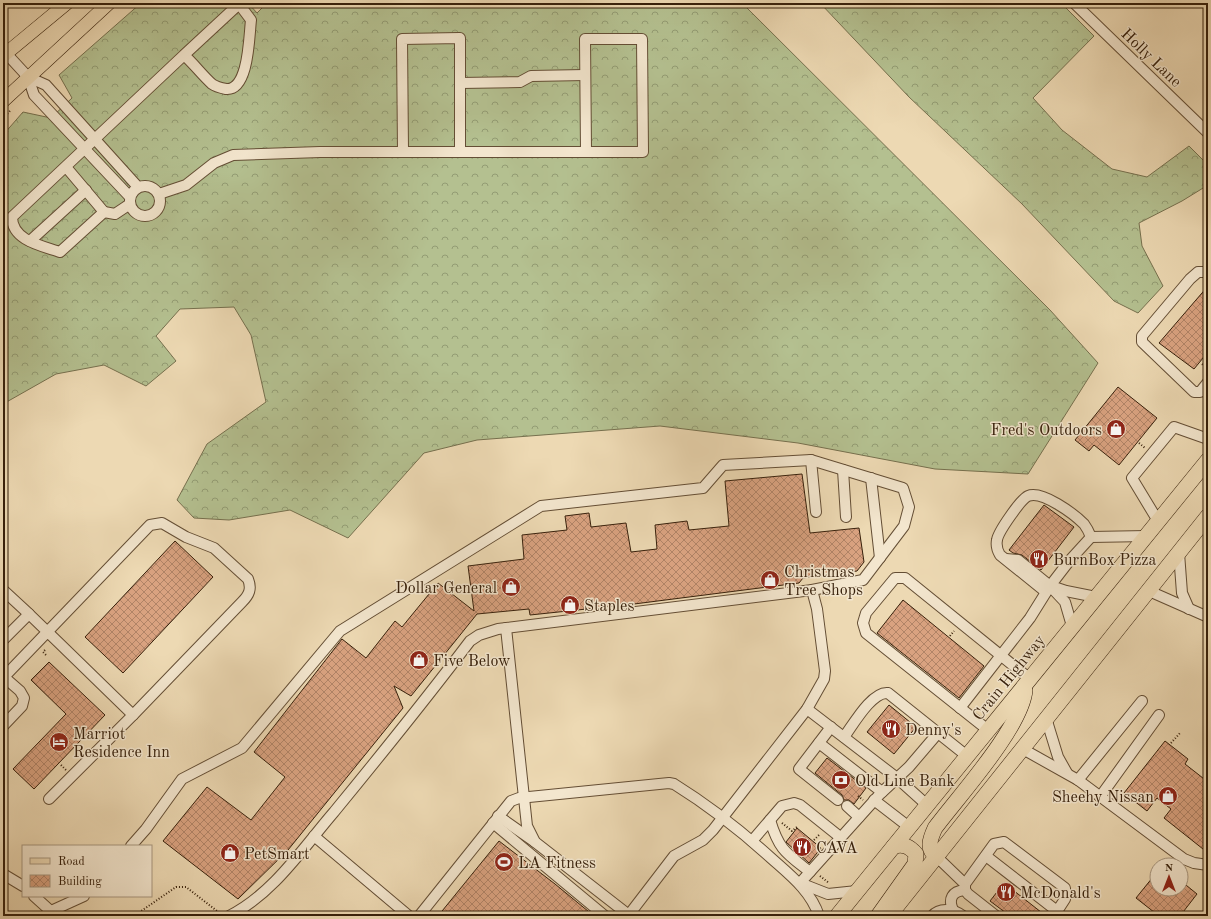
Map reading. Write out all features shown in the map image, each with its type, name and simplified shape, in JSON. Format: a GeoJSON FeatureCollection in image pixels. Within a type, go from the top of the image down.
{"type":"FeatureCollection","features":[{"type":"Feature","properties":{"kind":"highway","name":"Crain Highway"},"geometry":{"type":"LineString","coordinates":[[837,916],[1208,460]]}},
{"type":"Feature","properties":{"kind":"highway"},"geometry":{"type":"LineString","coordinates":[[889,916],[937,857],[1021,748],[1208,516]]}},
{"type":"Feature","properties":{"kind":"highway"},"geometry":{"type":"LineString","coordinates":[[937,857],[931,853],[929,846],[930,838],[935,828],[991,757],[1024,699],[1027,682]]}},
{"type":"Feature","properties":{"kind":"highway"},"geometry":{"type":"LineString","coordinates":[[878,916],[915,864],[916,854],[912,850],[906,845],[894,846]]}},
{"type":"Feature","properties":{"kind":"main road"},"geometry":{"type":"LineString","coordinates":[[4,53],[67,3]]}},
{"type":"Feature","properties":{"kind":"main road"},"geometry":{"type":"LineString","coordinates":[[3,102],[28,77],[110,3]]}},
{"type":"Feature","properties":{"kind":"street","name":"Holly Lane"},"geometry":{"type":"LineString","coordinates":[[1074,3],[1208,133]]}},
{"type":"Feature","properties":{"kind":"street"},"geometry":{"type":"LineString","coordinates":[[104,212],[60,252],[30,241],[19,234],[12,223],[12,217],[66,167],[84,148],[95,138],[184,55],[239,4],[251,20],[244,74],[238,85],[229,89],[216,86],[184,55]]}},
{"type":"Feature","properties":{"kind":"street"},"geometry":{"type":"LineString","coordinates":[[403,151],[402,39],[460,38],[460,151]]}},
{"type":"Feature","properties":{"kind":"street"},"geometry":{"type":"LineString","coordinates":[[159,194],[186,184],[214,163],[233,155],[274,152],[403,151],[643,152],[642,39],[585,39],[586,151]]}},
{"type":"Feature","properties":{"kind":"street"},"geometry":{"type":"LineString","coordinates":[[4,53],[28,77],[46,85],[138,187]]}},
{"type":"Feature","properties":{"kind":"street"},"geometry":{"type":"LineString","coordinates":[[460,83],[520,82],[531,76],[585,75]]}},
{"type":"Feature","properties":{"kind":"street"},"geometry":{"type":"LineString","coordinates":[[28,77],[34,95],[130,200],[135,213],[145,216],[154,213],[160,204],[159,194],[148,186],[138,187]]}},
{"type":"Feature","properties":{"kind":"street"},"geometry":{"type":"LineString","coordinates":[[66,167],[104,212],[115,214],[130,200],[138,187]]}},
{"type":"Feature","properties":{"kind":"street"},"geometry":{"type":"LineString","coordinates":[[30,241],[86,190]]}},
{"type":"Feature","properties":{"kind":"street"},"geometry":{"type":"LineString","coordinates":[[1208,272],[1198,272],[1190,279],[1142,336],[1142,342],[1194,392],[1200,392],[1208,382]]}},
{"type":"Feature","properties":{"kind":"street"},"geometry":{"type":"LineString","coordinates":[[1158,521],[1132,478],[1174,427],[1208,439]]}},
{"type":"Feature","properties":{"kind":"street"},"geometry":{"type":"LineString","coordinates":[[811,460],[816,512]]}},
{"type":"Feature","properties":{"kind":"street"},"geometry":{"type":"LineString","coordinates":[[133,845],[182,779],[242,748],[340,631],[541,506],[703,488],[723,465],[811,460],[903,488],[909,507],[904,526],[863,580],[812,590],[506,628],[479,635],[470,641],[422,705],[314,836],[259,897],[229,916]]}},
{"type":"Feature","properties":{"kind":"street"},"geometry":{"type":"LineString","coordinates":[[843,470],[846,517]]}},
{"type":"Feature","properties":{"kind":"street"},"geometry":{"type":"LineString","coordinates":[[871,478],[880,558]]}},
{"type":"Feature","properties":{"kind":"street"},"geometry":{"type":"LineString","coordinates":[[1072,626],[1066,602],[1006,559],[998,551],[998,537],[1022,500],[1029,495],[1037,495],[1047,497],[1083,522],[1091,537]]}},
{"type":"Feature","properties":{"kind":"street"},"geometry":{"type":"LineString","coordinates":[[3,726],[22,706],[24,698],[20,691],[4,678],[150,525],[162,522],[186,537],[214,548],[248,579],[250,584],[249,595],[50,799]]}},
{"type":"Feature","properties":{"kind":"street"},"geometry":{"type":"LineString","coordinates":[[960,708],[1030,618],[1048,589],[1070,560],[1091,537],[1146,536]]}},
{"type":"Feature","properties":{"kind":"street"},"geometry":{"type":"LineString","coordinates":[[1178,553],[1182,594],[1189,609]]}},
{"type":"Feature","properties":{"kind":"street"},"geometry":{"type":"LineString","coordinates":[[988,730],[866,633],[863,623],[866,613],[895,578],[905,578],[1000,655],[1027,682]]}},
{"type":"Feature","properties":{"kind":"street"},"geometry":{"type":"LineString","coordinates":[[1048,589],[1096,597]]}},
{"type":"Feature","properties":{"kind":"street"},"geometry":{"type":"LineString","coordinates":[[3,590],[133,715]]}},
{"type":"Feature","properties":{"kind":"street"},"geometry":{"type":"LineString","coordinates":[[495,820],[535,842],[629,916],[674,856],[703,840],[724,816],[808,709],[824,679],[825,671],[818,609],[812,590]]}},
{"type":"Feature","properties":{"kind":"street"},"geometry":{"type":"LineString","coordinates":[[1149,591],[1208,617]]}},
{"type":"Feature","properties":{"kind":"street"},"geometry":{"type":"LineString","coordinates":[[3,640],[28,614]]}},
{"type":"Feature","properties":{"kind":"street"},"geometry":{"type":"LineString","coordinates":[[506,628],[528,826],[535,842]]}},
{"type":"Feature","properties":{"kind":"street"},"geometry":{"type":"LineString","coordinates":[[844,737],[873,699],[883,692],[888,692],[967,756]]}},
{"type":"Feature","properties":{"kind":"street"},"geometry":{"type":"LineString","coordinates":[[1078,780],[1142,701]]}},
{"type":"Feature","properties":{"kind":"street"},"geometry":{"type":"LineString","coordinates":[[808,709],[897,778],[927,805]]}},
{"type":"Feature","properties":{"kind":"street"},"geometry":{"type":"LineString","coordinates":[[1100,796],[1159,715]]}},
{"type":"Feature","properties":{"kind":"street"},"geometry":{"type":"LineString","coordinates":[[1046,718],[1058,757],[1068,775]]}},
{"type":"Feature","properties":{"kind":"street"},"geometry":{"type":"LineString","coordinates":[[831,727],[799,769],[838,800]]}},
{"type":"Feature","properties":{"kind":"street"},"geometry":{"type":"LineString","coordinates":[[800,884],[814,873],[840,838],[874,800],[909,767],[938,733]]}},
{"type":"Feature","properties":{"kind":"street"},"geometry":{"type":"LineString","coordinates":[[819,743],[882,792]]}},
{"type":"Feature","properties":{"kind":"street"},"geometry":{"type":"LineString","coordinates":[[1021,748],[1078,780],[1184,859],[1194,863],[1208,865]]}},
{"type":"Feature","properties":{"kind":"street"},"geometry":{"type":"LineString","coordinates":[[418,916],[511,801],[525,797],[669,783],[674,784],[724,816],[800,884],[816,908],[819,916]]}},
{"type":"Feature","properties":{"kind":"street"},"geometry":{"type":"LineString","coordinates":[[874,800],[909,827]]}},
{"type":"Feature","properties":{"kind":"street"},"geometry":{"type":"LineString","coordinates":[[752,841],[782,806],[794,803],[800,805],[840,838]]}},
{"type":"Feature","properties":{"kind":"street"},"geometry":{"type":"LineString","coordinates":[[847,806],[859,817]]}},
{"type":"Feature","properties":{"kind":"street"},"geometry":{"type":"LineString","coordinates":[[772,818],[776,841],[783,851],[814,873]]}},
{"type":"Feature","properties":{"kind":"street"},"geometry":{"type":"LineString","coordinates":[[495,820],[556,876],[605,916]]}},
{"type":"Feature","properties":{"kind":"street"},"geometry":{"type":"LineString","coordinates":[[314,836],[409,916]]}},
{"type":"Feature","properties":{"kind":"street"},"geometry":{"type":"LineString","coordinates":[[963,916],[953,910],[950,904],[952,895],[965,887],[994,844],[1004,842],[1065,888],[1065,899],[1055,914],[986,856]]}},
{"type":"Feature","properties":{"kind":"street"},"geometry":{"type":"LineString","coordinates":[[937,857],[965,887],[996,916]]}},
{"type":"Feature","properties":{"kind":"street"},"geometry":{"type":"LineString","coordinates":[[556,876],[564,865]]}},
{"type":"Feature","properties":{"kind":"street"},"geometry":{"type":"LineString","coordinates":[[3,874],[22,885]]}},
{"type":"Feature","properties":{"kind":"street"},"geometry":{"type":"LineString","coordinates":[[800,884],[828,894],[857,891]]}},
{"type":"Feature","properties":{"kind":"street"},"geometry":{"type":"LineString","coordinates":[[35,897],[54,914],[82,897]]}},
{"type":"Feature","properties":{"kind":"street"},"geometry":{"type":"LineString","coordinates":[[932,916],[938,912],[953,910]]}},
{"type":"Feature","properties":{"kind":"path"},"geometry":{"type":"LineString","coordinates":[[1202,364],[1208,369]]}},
{"type":"Feature","properties":{"kind":"path"},"geometry":{"type":"LineString","coordinates":[[46,655],[43,652],[47,648]]}},
{"type":"Feature","properties":{"kind":"path"},"geometry":{"type":"LineString","coordinates":[[1171,744],[1180,733]]}},
{"type":"Feature","properties":{"kind":"path"},"geometry":{"type":"LineString","coordinates":[[772,818],[792,831],[797,827]]}},
{"type":"Feature","properties":{"kind":"path"},"geometry":{"type":"LineString","coordinates":[[814,873],[830,883]]}},
{"type":"Feature","properties":{"kind":"path"},"geometry":{"type":"LineString","coordinates":[[134,916],[176,887],[186,887],[217,911]]}},
{"type":"Feature","properties":{"kind":"green space"},"geometry":{"type":"Polygon","coordinates":[[[141,3],[248,3],[257,13],[267,3],[742,3],[1050,310],[1098,363],[1028,474],[935,469],[798,443],[660,426],[477,440],[424,453],[348,538],[290,510],[229,520],[194,518],[177,500],[207,444],[266,402],[251,335],[234,307],[180,309],[156,336],[176,361],[146,386],[104,365],[56,374],[3,404],[3,135],[23,112],[51,118],[72,98],[59,75],[141,3]]]}},
{"type":"Feature","properties":{"kind":"green space"},"geometry":{"type":"Polygon","coordinates":[[[820,3],[1061,3],[1094,36],[1033,98],[1062,130],[1112,169],[1147,177],[1189,146],[1208,165],[1208,185],[1182,201],[1139,223],[1142,246],[1163,286],[1138,313],[1114,301],[1022,204],[909,97],[820,3]]]}},
{"type":"Feature","properties":{"kind":"building"},"geometry":{"type":"Polygon","coordinates":[[[1208,286],[1208,352],[1194,369],[1159,343],[1208,286]]]}},
{"type":"Feature","properties":{"kind":"building","name":"Fred's Outdoors"},"geometry":{"type":"Polygon","coordinates":[[[1118,387],[1157,418],[1119,465],[1094,445],[1089,451],[1075,440],[1118,387]]]}},
{"type":"Feature","properties":{"kind":"building"},"geometry":{"type":"Polygon","coordinates":[[[802,474],[810,533],[859,528],[864,562],[857,571],[803,578],[799,583],[634,604],[530,615],[529,609],[477,614],[411,696],[394,686],[403,708],[288,850],[238,899],[163,841],[207,787],[251,820],[285,777],[254,752],[342,639],[366,658],[395,621],[402,627],[438,583],[474,611],[468,566],[524,559],[522,535],[567,530],[565,516],[589,513],[591,527],[626,523],[631,552],[657,549],[655,525],[687,521],[689,530],[729,526],[725,481],[802,474]]]}},
{"type":"Feature","properties":{"kind":"building"},"geometry":{"type":"Polygon","coordinates":[[[1044,505],[1074,527],[1041,570],[1022,555],[1013,553],[1009,550],[1044,505]]]}},
{"type":"Feature","properties":{"kind":"building"},"geometry":{"type":"Polygon","coordinates":[[[175,541],[213,577],[123,673],[85,637],[175,541]]]}},
{"type":"Feature","properties":{"kind":"building"},"geometry":{"type":"Polygon","coordinates":[[[903,600],[984,666],[959,698],[877,633],[903,600]]]}},
{"type":"Feature","properties":{"kind":"building","name":"Marriot Residence Inn"},"geometry":{"type":"Polygon","coordinates":[[[49,662],[105,715],[34,789],[13,769],[66,714],[31,680],[49,662]]]}},
{"type":"Feature","properties":{"kind":"building","name":"Denny's"},"geometry":{"type":"Polygon","coordinates":[[[889,705],[916,727],[894,754],[867,732],[889,705]]]}},
{"type":"Feature","properties":{"kind":"building","name":"Sheehy Nissan"},"geometry":{"type":"Polygon","coordinates":[[[1165,741],[1188,759],[1185,764],[1208,782],[1208,853],[1164,818],[1171,809],[1157,798],[1147,811],[1124,793],[1165,741]]]}},
{"type":"Feature","properties":{"kind":"building","name":"Old Line Bank"},"geometry":{"type":"Polygon","coordinates":[[[827,758],[866,788],[854,804],[849,800],[844,800],[842,795],[815,773],[827,758]]]}},
{"type":"Feature","properties":{"kind":"building","name":"CAVA"},"geometry":{"type":"Polygon","coordinates":[[[797,828],[821,848],[809,863],[786,842],[797,828]]]}},
{"type":"Feature","properties":{"kind":"building","name":"LA Fitness"},"geometry":{"type":"Polygon","coordinates":[[[499,841],[555,884],[594,916],[438,916],[499,841]]]}},
{"type":"Feature","properties":{"kind":"building"},"geometry":{"type":"Polygon","coordinates":[[[1149,882],[1149,897],[1189,897],[1189,888],[1197,894],[1180,916],[1159,916],[1136,898],[1149,882]]]}},
{"type":"Feature","properties":{"kind":"building","name":"McDonald's"},"geometry":{"type":"Polygon","coordinates":[[[1004,883],[1046,916],[1010,916],[990,901],[1004,883]]]}},
{"type":"Feature","properties":{"kind":"place","name":"Fred's Outdoors"},"geometry":{"type":"Point","coordinates":[1116,429]}},
{"type":"Feature","properties":{"kind":"place","name":"BurnBox Pizza"},"geometry":{"type":"Point","coordinates":[1039,559]}},
{"type":"Feature","properties":{"kind":"place","name":"Christmas Tree Shops"},"geometry":{"type":"Point","coordinates":[770,580]}},
{"type":"Feature","properties":{"kind":"place","name":"Dollar General"},"geometry":{"type":"Point","coordinates":[511,587]}},
{"type":"Feature","properties":{"kind":"place","name":"Staples"},"geometry":{"type":"Point","coordinates":[570,605]}},
{"type":"Feature","properties":{"kind":"place","name":"Five Below"},"geometry":{"type":"Point","coordinates":[419,660]}},
{"type":"Feature","properties":{"kind":"place","name":"Denny's"},"geometry":{"type":"Point","coordinates":[891,729]}},
{"type":"Feature","properties":{"kind":"place","name":"Marriot Residence Inn"},"geometry":{"type":"Point","coordinates":[59,742]}},
{"type":"Feature","properties":{"kind":"place","name":"Old Line Bank"},"geometry":{"type":"Point","coordinates":[841,780]}},
{"type":"Feature","properties":{"kind":"place","name":"Sheehy Nissan"},"geometry":{"type":"Point","coordinates":[1168,796]}},
{"type":"Feature","properties":{"kind":"place","name":"CAVA"},"geometry":{"type":"Point","coordinates":[802,847]}},
{"type":"Feature","properties":{"kind":"place","name":"PetSmart"},"geometry":{"type":"Point","coordinates":[230,853]}},
{"type":"Feature","properties":{"kind":"place","name":"LA Fitness"},"geometry":{"type":"Point","coordinates":[504,862]}},
{"type":"Feature","properties":{"kind":"place","name":"McDonald's"},"geometry":{"type":"Point","coordinates":[1006,892]}}]}
